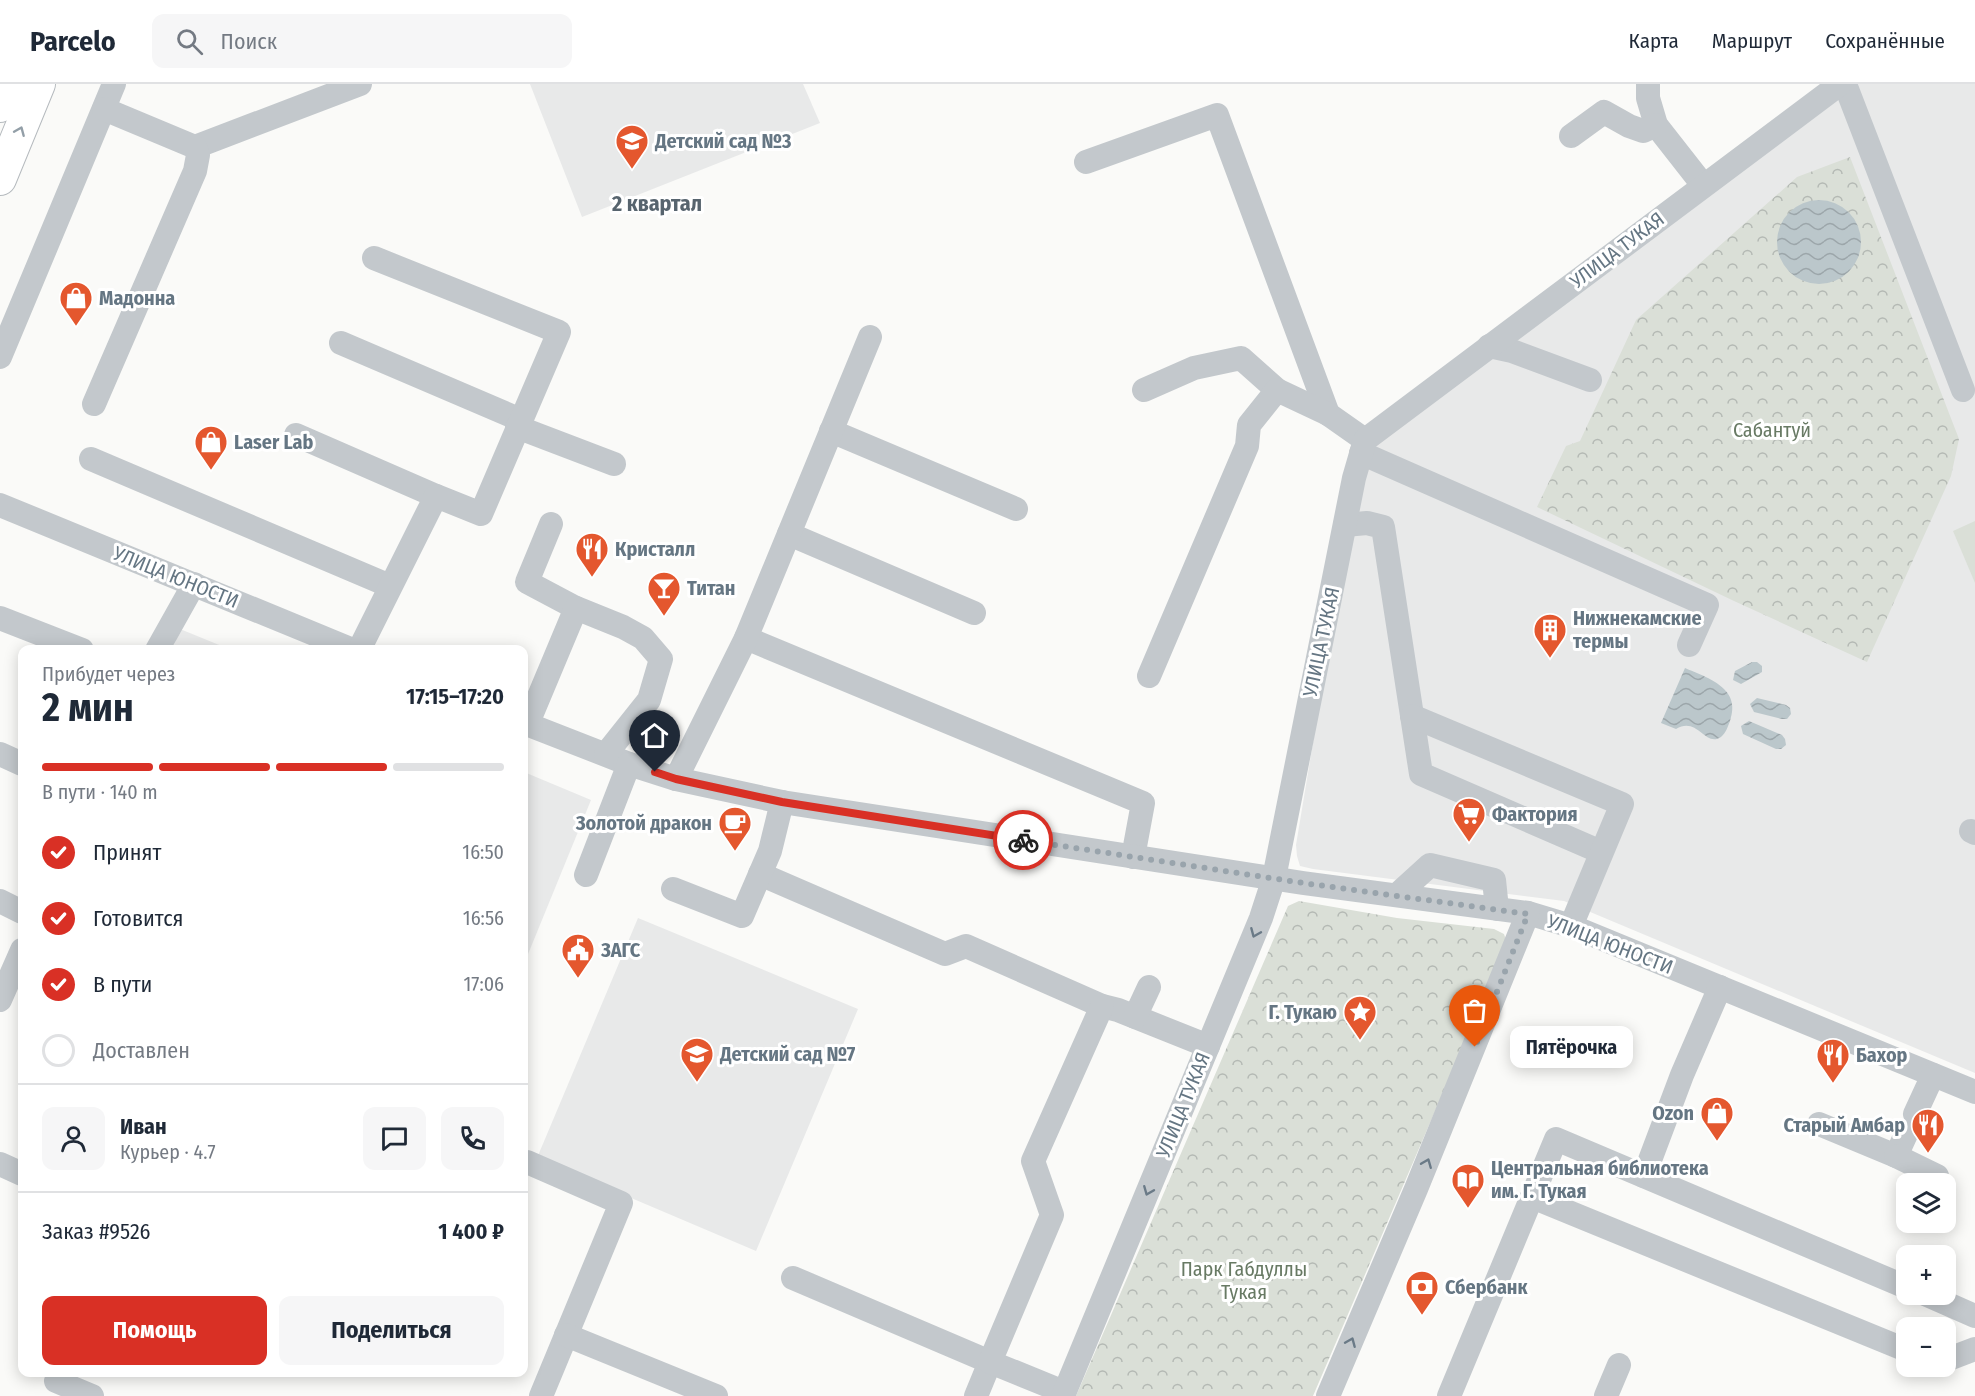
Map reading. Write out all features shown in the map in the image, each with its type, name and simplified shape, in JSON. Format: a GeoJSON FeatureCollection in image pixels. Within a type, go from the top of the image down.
{"type":"FeatureCollection","features":[{"type":"Feature","properties":{"kind":"main road"},"geometry":{"type":"LineString","coordinates":[[0,106],[9,84]]}},
{"type":"Feature","properties":{"kind":"main road"},"geometry":{"type":"LineString","coordinates":[[0,179],[39,84]]}},
{"type":"Feature","properties":{"kind":"street"},"geometry":{"type":"LineString","coordinates":[[0,357],[114,84]]}},
{"type":"Feature","properties":{"kind":"street"},"geometry":{"type":"LineString","coordinates":[[104,109],[195,147],[360,84]]}},
{"type":"Feature","properties":{"kind":"street"},"geometry":{"type":"LineString","coordinates":[[1647,84],[1648,98],[1656,124],[1703,186]]}},
{"type":"Feature","properties":{"kind":"street"},"geometry":{"type":"LineString","coordinates":[[1843,84],[1963,390]]}},
{"type":"Feature","properties":{"kind":"street","name":"УЛИЦА ТУКАЯ"},"geometry":{"type":"LineString","coordinates":[[1064,1394],[1261,918],[1274,878],[1345,525],[1363,447],[1489,346],[1843,84]]}},
{"type":"Feature","properties":{"kind":"street"},"geometry":{"type":"LineString","coordinates":[[1571,136],[1604,112],[1643,131],[1656,124]]}},
{"type":"Feature","properties":{"kind":"street"},"geometry":{"type":"LineString","coordinates":[[1086,162],[1217,115],[1328,414]]}},
{"type":"Feature","properties":{"kind":"street"},"geometry":{"type":"LineString","coordinates":[[93,404],[195,171],[198,155],[195,147]]}},
{"type":"Feature","properties":{"kind":"street"},"geometry":{"type":"LineString","coordinates":[[296,435],[481,514],[559,332],[374,258]]}},
{"type":"Feature","properties":{"kind":"street"},"geometry":{"type":"LineString","coordinates":[[676,779],[746,638],[870,337]]}},
{"type":"Feature","properties":{"kind":"street"},"geometry":{"type":"LineString","coordinates":[[341,343],[614,464]]}},
{"type":"Feature","properties":{"kind":"street"},"geometry":{"type":"LineString","coordinates":[[1489,346],[1512,351],[1590,380]]}},
{"type":"Feature","properties":{"kind":"street"},"geometry":{"type":"LineString","coordinates":[[1144,390],[1194,368],[1241,358],[1277,390],[1328,414],[1363,447],[1707,605],[1689,645]]}},
{"type":"Feature","properties":{"kind":"street"},"geometry":{"type":"LineString","coordinates":[[1149,676],[1247,446],[1249,426],[1277,390]]}},
{"type":"Feature","properties":{"kind":"street"},"geometry":{"type":"LineString","coordinates":[[831,431],[1016,509]]}},
{"type":"Feature","properties":{"kind":"street"},"geometry":{"type":"LineString","coordinates":[[91,459],[390,586]]}},
{"type":"Feature","properties":{"kind":"street"},"geometry":{"type":"LineString","coordinates":[[361,645],[436,496]]}},
{"type":"Feature","properties":{"kind":"street","name":"УЛИЦА ЮНОСТИ"},"geometry":{"type":"LineString","coordinates":[[0,505],[341,645]]}},
{"type":"Feature","properties":{"kind":"street"},"geometry":{"type":"LineString","coordinates":[[1345,525],[1367,523],[1383,527],[1421,774],[1601,852]]}},
{"type":"Feature","properties":{"kind":"street"},"geometry":{"type":"LineString","coordinates":[[551,524],[527,582],[576,608],[623,627],[643,638],[661,659],[650,700],[606,754]]}},
{"type":"Feature","properties":{"kind":"street"},"geometry":{"type":"LineString","coordinates":[[789,534],[974,613]]}},
{"type":"Feature","properties":{"kind":"street"},"geometry":{"type":"LineString","coordinates":[[160,645],[194,584]]}},
{"type":"Feature","properties":{"kind":"street"},"geometry":{"type":"LineString","coordinates":[[528,717],[576,608]]}},
{"type":"Feature","properties":{"kind":"street"},"geometry":{"type":"LineString","coordinates":[[0,618],[69,645]]}},
{"type":"Feature","properties":{"kind":"street"},"geometry":{"type":"LineString","coordinates":[[746,638],[1143,803],[1133,857]]}},
{"type":"Feature","properties":{"kind":"street"},"geometry":{"type":"LineString","coordinates":[[1412,716],[1622,804],[1571,926]]}},
{"type":"Feature","properties":{"kind":"street","name":"УЛИЦА ЮНОСТИ"},"geometry":{"type":"LineString","coordinates":[[528,725],[629,764],[676,779],[782,802],[1133,857],[1528,914],[1571,926],[1975,1092]]}},
{"type":"Feature","properties":{"kind":"street"},"geometry":{"type":"LineString","coordinates":[[0,754],[18,762]]}},
{"type":"Feature","properties":{"kind":"street"},"geometry":{"type":"LineString","coordinates":[[586,875],[629,764]]}},
{"type":"Feature","properties":{"kind":"street"},"geometry":{"type":"LineString","coordinates":[[673,889],[742,916],[770,851],[782,802]]}},
{"type":"Feature","properties":{"kind":"street"},"geometry":{"type":"LineString","coordinates":[[1397,895],[1430,866],[1494,879],[1497,909]]}},
{"type":"Feature","properties":{"kind":"street"},"geometry":{"type":"LineString","coordinates":[[760,874],[945,954],[966,946],[1102,1006],[1208,1046]]}},
{"type":"Feature","properties":{"kind":"street"},"geometry":{"type":"LineString","coordinates":[[0,902],[18,910]]}},
{"type":"Feature","properties":{"kind":"street"},"geometry":{"type":"LineString","coordinates":[[1328,1396],[1430,1157],[1528,914]]}},
{"type":"Feature","properties":{"kind":"street"},"geometry":{"type":"LineString","coordinates":[[0,1000],[18,959]]}},
{"type":"Feature","properties":{"kind":"street"},"geometry":{"type":"LineString","coordinates":[[1135,1017],[1149,987]]}},
{"type":"Feature","properties":{"kind":"street"},"geometry":{"type":"LineString","coordinates":[[1644,1176],[1682,1076],[1720,987]]}},
{"type":"Feature","properties":{"kind":"street"},"geometry":{"type":"LineString","coordinates":[[976,1396],[1052,1215],[1033,1161],[1102,1006]]}},
{"type":"Feature","properties":{"kind":"street"},"geometry":{"type":"LineString","coordinates":[[1896,1156],[1933,1075]]}},
{"type":"Feature","properties":{"kind":"street"},"geometry":{"type":"LineString","coordinates":[[1819,1124],[1931,1173]]}},
{"type":"Feature","properties":{"kind":"street"},"geometry":{"type":"LineString","coordinates":[[1449,1396],[1556,1139],[1896,1283]]}},
{"type":"Feature","properties":{"kind":"street"},"geometry":{"type":"LineString","coordinates":[[528,1162],[621,1203],[541,1396]]}},
{"type":"Feature","properties":{"kind":"street"},"geometry":{"type":"LineString","coordinates":[[0,1164],[18,1172]]}},
{"type":"Feature","properties":{"kind":"street"},"geometry":{"type":"LineString","coordinates":[[1532,1197],[1896,1346]]}},
{"type":"Feature","properties":{"kind":"street"},"geometry":{"type":"LineString","coordinates":[[793,1278],[1064,1394]]}},
{"type":"Feature","properties":{"kind":"street"},"geometry":{"type":"LineString","coordinates":[[1950,1305],[1975,1316]]}},
{"type":"Feature","properties":{"kind":"street"},"geometry":{"type":"LineString","coordinates":[[566,1335],[716,1396]]}},
{"type":"Feature","properties":{"kind":"street"},"geometry":{"type":"LineString","coordinates":[[1956,1356],[1975,1349]]}},
{"type":"Feature","properties":{"kind":"street"},"geometry":{"type":"LineString","coordinates":[[1606,1396],[1619,1365]]}},
{"type":"Feature","properties":{"kind":"street"},"geometry":{"type":"LineString","coordinates":[[55,1383],[92,1396]]}},
{"type":"Feature","properties":{"kind":"shaded area","name":"Детский сад №3"},"geometry":{"type":"Polygon","coordinates":[[[530,84],[803,84],[820,123],[582,217],[530,84]]]}},
{"type":"Feature","properties":{"kind":"shaded area"},"geometry":{"type":"Polygon","coordinates":[[[1852,84],[1975,84],[1975,1073],[1564,901],[1313,869],[1300,866],[1297,856],[1296,845],[1354,496],[1369,445],[1852,84]]]}},
{"type":"Feature","properties":{"kind":"shaded area"},"geometry":{"type":"Polygon","coordinates":[[[180,629],[219,645],[174,645],[180,629]]]}},
{"type":"Feature","properties":{"kind":"shaded area"},"geometry":{"type":"Polygon","coordinates":[[[528,774],[591,800],[528,954],[528,774]]]}},
{"type":"Feature","properties":{"kind":"shaded area","name":"Детский сад №7"},"geometry":{"type":"Polygon","coordinates":[[[638,918],[858,1009],[756,1251],[537,1158],[638,918]]]}},
{"type":"Feature","properties":{"kind":"green space","name":"Сабантуй"},"geometry":{"type":"Polygon","coordinates":[[[1850,157],[1959,439],[1951,476],[1867,662],[1537,507],[1566,446],[1580,441],[1636,320],[1797,177],[1850,157]]]}},
{"type":"Feature","properties":{"kind":"green space"},"geometry":{"type":"Polygon","coordinates":[[[1975,521],[1975,583],[1953,531],[1975,521]]]}},
{"type":"Feature","properties":{"kind":"green space","name":"Парк Габдуллы Тукая"},"geometry":{"type":"Polygon","coordinates":[[[1299,901],[1397,918],[1494,929],[1504,934],[1507,943],[1313,1396],[1076,1396],[1288,906],[1299,901]]]}},
{"type":"Feature","properties":{"kind":"water"},"geometry":{"type":"Polygon","coordinates":[[[1819,200],[1835,203],[1849,212],[1858,226],[1861,242],[1858,258],[1849,272],[1835,281],[1819,284],[1803,281],[1789,272],[1780,258],[1777,242],[1780,226],[1789,212],[1803,203],[1819,200]]]}},
{"type":"Feature","properties":{"kind":"water"},"geometry":{"type":"Polygon","coordinates":[[[1752,662],[1757,662],[1762,666],[1762,672],[1741,684],[1733,680],[1735,671],[1752,662]]]}},
{"type":"Feature","properties":{"kind":"water"},"geometry":{"type":"Polygon","coordinates":[[[1685,668],[1713,680],[1727,692],[1732,710],[1726,731],[1721,737],[1710,739],[1690,726],[1676,729],[1661,723],[1685,668]]]}},
{"type":"Feature","properties":{"kind":"water"},"geometry":{"type":"Polygon","coordinates":[[[1757,698],[1786,705],[1790,708],[1791,714],[1787,719],[1782,719],[1754,712],[1750,704],[1757,698]]]}},
{"type":"Feature","properties":{"kind":"water"},"geometry":{"type":"Polygon","coordinates":[[[1749,721],[1782,735],[1786,745],[1781,749],[1776,749],[1743,734],[1741,726],[1749,721]]]}},
{"type":"Feature","properties":{"kind":"way so far"},"geometry":{"type":"LineString","coordinates":[[1023,840],[1303,883],[1528,914],[1475,1047]]}},
{"type":"Feature","properties":{"kind":"place","name":"Детский сад №3"},"geometry":{"type":"Point","coordinates":[632,170]}},
{"type":"Feature","properties":{"kind":"place","name":"Мадонна"},"geometry":{"type":"Point","coordinates":[76,327]}},
{"type":"Feature","properties":{"kind":"place","name":"Laser Lab"},"geometry":{"type":"Point","coordinates":[211,471]}},
{"type":"Feature","properties":{"kind":"place","name":"Кристалл"},"geometry":{"type":"Point","coordinates":[592,578]}},
{"type":"Feature","properties":{"kind":"place","name":"Титан"},"geometry":{"type":"Point","coordinates":[664,617]}},
{"type":"Feature","properties":{"kind":"place","name":"Нижнекамские термы"},"geometry":{"type":"Point","coordinates":[1550,659]}},
{"type":"Feature","properties":{"kind":"place","name":"Фактория"},"geometry":{"type":"Point","coordinates":[1469,843]}},
{"type":"Feature","properties":{"kind":"place","name":"Золотой дракон"},"geometry":{"type":"Point","coordinates":[735,852]}},
{"type":"Feature","properties":{"kind":"place","name":"ЗАГС"},"geometry":{"type":"Point","coordinates":[578,979]}},
{"type":"Feature","properties":{"kind":"place","name":"Г. Тукаю"},"geometry":{"type":"Point","coordinates":[1360,1041]}},
{"type":"Feature","properties":{"kind":"place","name":"Пятёрочка"},"geometry":{"type":"Point","coordinates":[1475,1047]}},
{"type":"Feature","properties":{"kind":"place","name":"Детский сад №7"},"geometry":{"type":"Point","coordinates":[697,1083]}},
{"type":"Feature","properties":{"kind":"place","name":"Бахор"},"geometry":{"type":"Point","coordinates":[1833,1084]}},
{"type":"Feature","properties":{"kind":"place","name":"Ozon"},"geometry":{"type":"Point","coordinates":[1717,1142]}},
{"type":"Feature","properties":{"kind":"place","name":"Старый Амбар"},"geometry":{"type":"Point","coordinates":[1928,1154]}},
{"type":"Feature","properties":{"kind":"place","name":"Центральная библиотека им. Г. Тукая"},"geometry":{"type":"Point","coordinates":[1468,1209]}},
{"type":"Feature","properties":{"kind":"place","name":"Сбербанк"},"geometry":{"type":"Point","coordinates":[1422,1316]}},
{"type":"Feature","properties":{"kind":"district","name":"2 квартал"},"geometry":{"type":"Point","coordinates":[657,203]}},
{"type":"Feature","properties":{"kind":"route"},"geometry":{"type":"LineString","coordinates":[[655,772],[726,791],[782,802],[1023,840]]}}]}
